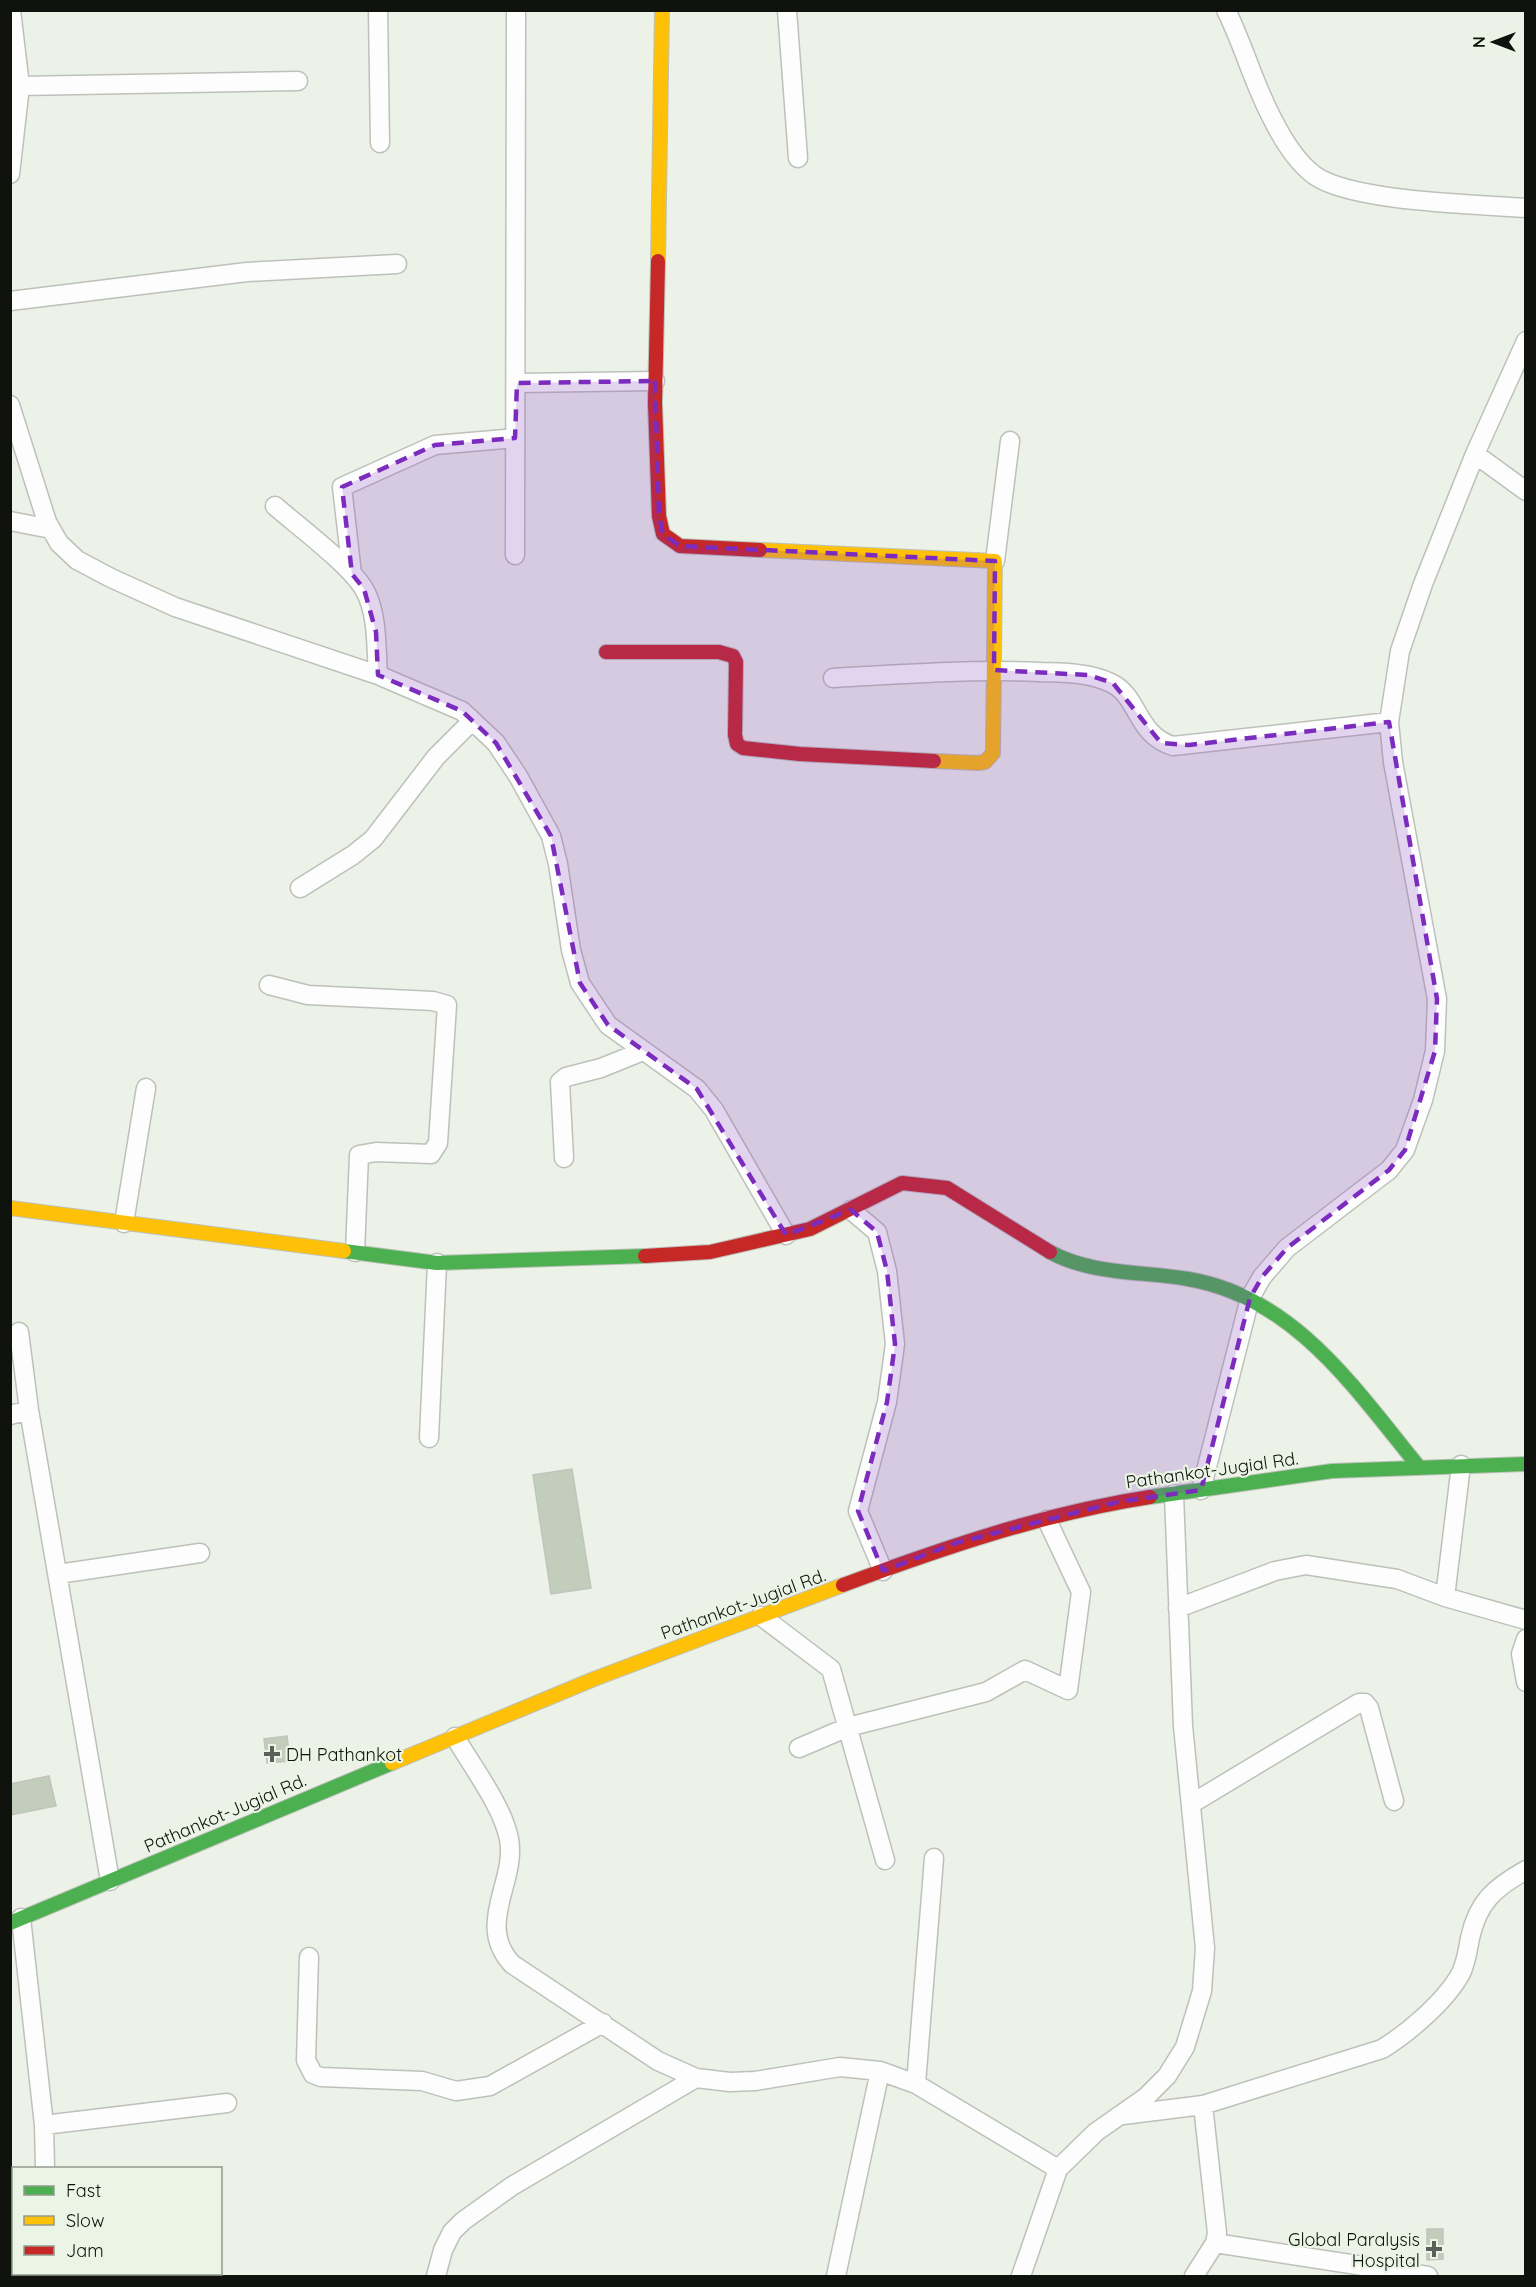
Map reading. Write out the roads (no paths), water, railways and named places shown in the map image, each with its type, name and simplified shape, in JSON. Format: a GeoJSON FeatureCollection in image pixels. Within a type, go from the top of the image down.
{"type":"FeatureCollection","features":[{"type":"Feature","properties":{"kind":"street"},"geometry":{"type":"LineString","coordinates":[[10,174],[20,86],[11,10]]}},
{"type":"Feature","properties":{"kind":"street"},"geometry":{"type":"LineString","coordinates":[[378,10],[380,143]]}},
{"type":"Feature","properties":{"kind":"street"},"geometry":{"type":"LineString","coordinates":[[515,555],[516,10]]}},
{"type":"Feature","properties":{"kind":"street"},"geometry":{"type":"LineString","coordinates":[[662,10],[655,381],[659,516],[663,534],[680,546],[995,561]]}},
{"type":"Feature","properties":{"kind":"street"},"geometry":{"type":"LineString","coordinates":[[788,10],[798,158]]}},
{"type":"Feature","properties":{"kind":"street"},"geometry":{"type":"LineString","coordinates":[[1226,10],[1273,120],[1294,155],[1314,175],[1336,186],[1376,195],[1526,208]]}},
{"type":"Feature","properties":{"kind":"street"},"geometry":{"type":"LineString","coordinates":[[20,86],[298,81]]}},
{"type":"Feature","properties":{"kind":"street"},"geometry":{"type":"LineString","coordinates":[[10,301],[247,272],[397,264]]}},
{"type":"Feature","properties":{"kind":"street"},"geometry":{"type":"LineString","coordinates":[[1201,1490],[1250,1298],[1262,1277],[1287,1248],[1389,1170],[1405,1150],[1424,1100],[1435,1051],[1437,999],[1393,762],[1389,722],[1401,651],[1475,454],[1526,341]]}},
{"type":"Feature","properties":{"kind":"street"},"geometry":{"type":"LineString","coordinates":[[517,383],[655,381]]}},
{"type":"Feature","properties":{"kind":"street"},"geometry":{"type":"LineString","coordinates":[[10,405],[51,529],[59,543],[77,560],[175,607],[378,675],[462,711],[496,743],[518,776],[551,836],[558,864],[571,950],[580,983],[608,1025],[697,1089],[714,1110],[786,1235]]}},
{"type":"Feature","properties":{"kind":"street"},"geometry":{"type":"LineString","coordinates":[[352,574],[342,487],[435,445],[515,438]]}},
{"type":"Feature","properties":{"kind":"street"},"geometry":{"type":"LineString","coordinates":[[606,652],[719,652],[733,656],[736,662],[735,735],[737,744],[743,748],[800,754],[985,762],[993,753],[995,561],[1010,441]]}},
{"type":"Feature","properties":{"kind":"street"},"geometry":{"type":"LineString","coordinates":[[1475,454],[1526,491]]}},
{"type":"Feature","properties":{"kind":"street"},"geometry":{"type":"LineString","coordinates":[[276,506],[352,574],[364,589],[376,632],[378,675]]}},
{"type":"Feature","properties":{"kind":"street"},"geometry":{"type":"LineString","coordinates":[[10,521],[51,529]]}},
{"type":"Feature","properties":{"kind":"street"},"geometry":{"type":"LineString","coordinates":[[833,678],[994,670],[1088,675],[1113,683],[1123,691],[1153,738],[1173,746],[1389,722]]}},
{"type":"Feature","properties":{"kind":"street"},"geometry":{"type":"LineString","coordinates":[[300,888],[353,855],[373,839],[436,757],[472,722]]}},
{"type":"Feature","properties":{"kind":"street"},"geometry":{"type":"LineString","coordinates":[[269,985],[308,994],[433,1001],[447,1005],[438,1143],[431,1154],[376,1152],[360,1155],[356,1252]]}},
{"type":"Feature","properties":{"kind":"street"},"geometry":{"type":"LineString","coordinates":[[564,1158],[560,1082],[566,1077],[601,1068],[643,1051]]}},
{"type":"Feature","properties":{"kind":"street"},"geometry":{"type":"LineString","coordinates":[[124,1223],[146,1088]]}},
{"type":"Feature","properties":{"kind":"street"},"geometry":{"type":"LineString","coordinates":[[10,1208],[437,1263],[660,1257],[710,1252],[810,1229],[902,1183],[947,1188],[1052,1254],[1087,1267],[1177,1277],[1223,1287],[1250,1298],[1313,1342],[1331,1360],[1419,1467]]}},
{"type":"Feature","properties":{"kind":"street"},"geometry":{"type":"LineString","coordinates":[[851,1210],[877,1232],[887,1271],[895,1344],[887,1402],[858,1511],[883,1571]]}},
{"type":"Feature","properties":{"kind":"street"},"geometry":{"type":"LineString","coordinates":[[429,1438],[437,1263]]}},
{"type":"Feature","properties":{"kind":"street"},"geometry":{"type":"LineString","coordinates":[[19,1332],[28,1410],[110,1881]]}},
{"type":"Feature","properties":{"kind":"street"},"geometry":{"type":"LineString","coordinates":[[10,1415],[28,1410]]}},
{"type":"Feature","properties":{"kind":"street","name":"Pathankot-Jugial Rd."},"geometry":{"type":"LineString","coordinates":[[16,1920],[594,1679],[956,1543],[1118,1502],[1332,1471],[1526,1464]]}},
{"type":"Feature","properties":{"kind":"street"},"geometry":{"type":"LineString","coordinates":[[1445,1597],[1461,1465]]}},
{"type":"Feature","properties":{"kind":"street"},"geometry":{"type":"LineString","coordinates":[[1021,2277],[1058,2169],[1088,2139],[1146,2097],[1167,2076],[1185,2047],[1199,2005],[1204,1948],[1183,1726],[1174,1494]]}},
{"type":"Feature","properties":{"kind":"street"},"geometry":{"type":"LineString","coordinates":[[799,1748],[848,1727],[986,1692],[1025,1670],[1068,1690],[1081,1592],[1047,1520]]}},
{"type":"Feature","properties":{"kind":"street"},"geometry":{"type":"LineString","coordinates":[[58,1574],[200,1553]]}},
{"type":"Feature","properties":{"kind":"street"},"geometry":{"type":"LineString","coordinates":[[1178,1608],[1275,1571],[1306,1565],[1397,1580],[1445,1597],[1526,1620]]}},
{"type":"Feature","properties":{"kind":"street"},"geometry":{"type":"LineString","coordinates":[[761,1616],[831,1670],[885,1860]]}},
{"type":"Feature","properties":{"kind":"street"},"geometry":{"type":"LineString","coordinates":[[1526,1639],[1521,1654],[1526,1682]]}},
{"type":"Feature","properties":{"kind":"street"},"geometry":{"type":"LineString","coordinates":[[1191,1804],[1359,1703],[1365,1703],[1370,1708],[1394,1801]]}},
{"type":"Feature","properties":{"kind":"street"},"geometry":{"type":"LineString","coordinates":[[455,1737],[506,1824],[509,1839],[508,1865],[498,1907],[497,1928],[502,1953],[512,1964],[658,2061],[696,2078],[730,2082],[754,2081],[840,2067],[880,2071],[916,2084],[1058,2169]]}},
{"type":"Feature","properties":{"kind":"street"},"geometry":{"type":"LineString","coordinates":[[916,2084],[934,1858]]}},
{"type":"Feature","properties":{"kind":"street"},"geometry":{"type":"LineString","coordinates":[[1121,2115],[1203,2105],[1382,2049],[1420,2022],[1461,1974],[1478,1909],[1499,1887],[1526,1870]]}},
{"type":"Feature","properties":{"kind":"street"},"geometry":{"type":"LineString","coordinates":[[16,1920],[44,2124],[45,2167]]}},
{"type":"Feature","properties":{"kind":"street"},"geometry":{"type":"LineString","coordinates":[[309,1957],[306,2060],[313,2074],[321,2077],[422,2081],[456,2091],[473,2090],[490,2086],[603,2023]]}},
{"type":"Feature","properties":{"kind":"street"},"geometry":{"type":"LineString","coordinates":[[836,2277],[880,2071]]}},
{"type":"Feature","properties":{"kind":"street"},"geometry":{"type":"LineString","coordinates":[[436,2277],[443,2250],[452,2232],[463,2221],[512,2186],[696,2078]]}},
{"type":"Feature","properties":{"kind":"street"},"geometry":{"type":"LineString","coordinates":[[44,2124],[227,2103]]}},
{"type":"Feature","properties":{"kind":"street"},"geometry":{"type":"LineString","coordinates":[[1194,2277],[1215,2243],[1216,2223],[1203,2105]]}},
{"type":"Feature","properties":{"kind":"street"},"geometry":{"type":"LineString","coordinates":[[1215,2243],[1428,2277]]}},
{"type":"Feature","properties":{"kind":"place","name":"DH Pathankot"},"geometry":{"type":"Point","coordinates":[272,1754]}},
{"type":"Feature","properties":{"kind":"place","name":"Global Paralysis Hospital"},"geometry":{"type":"Point","coordinates":[1434,2249]}}]}
